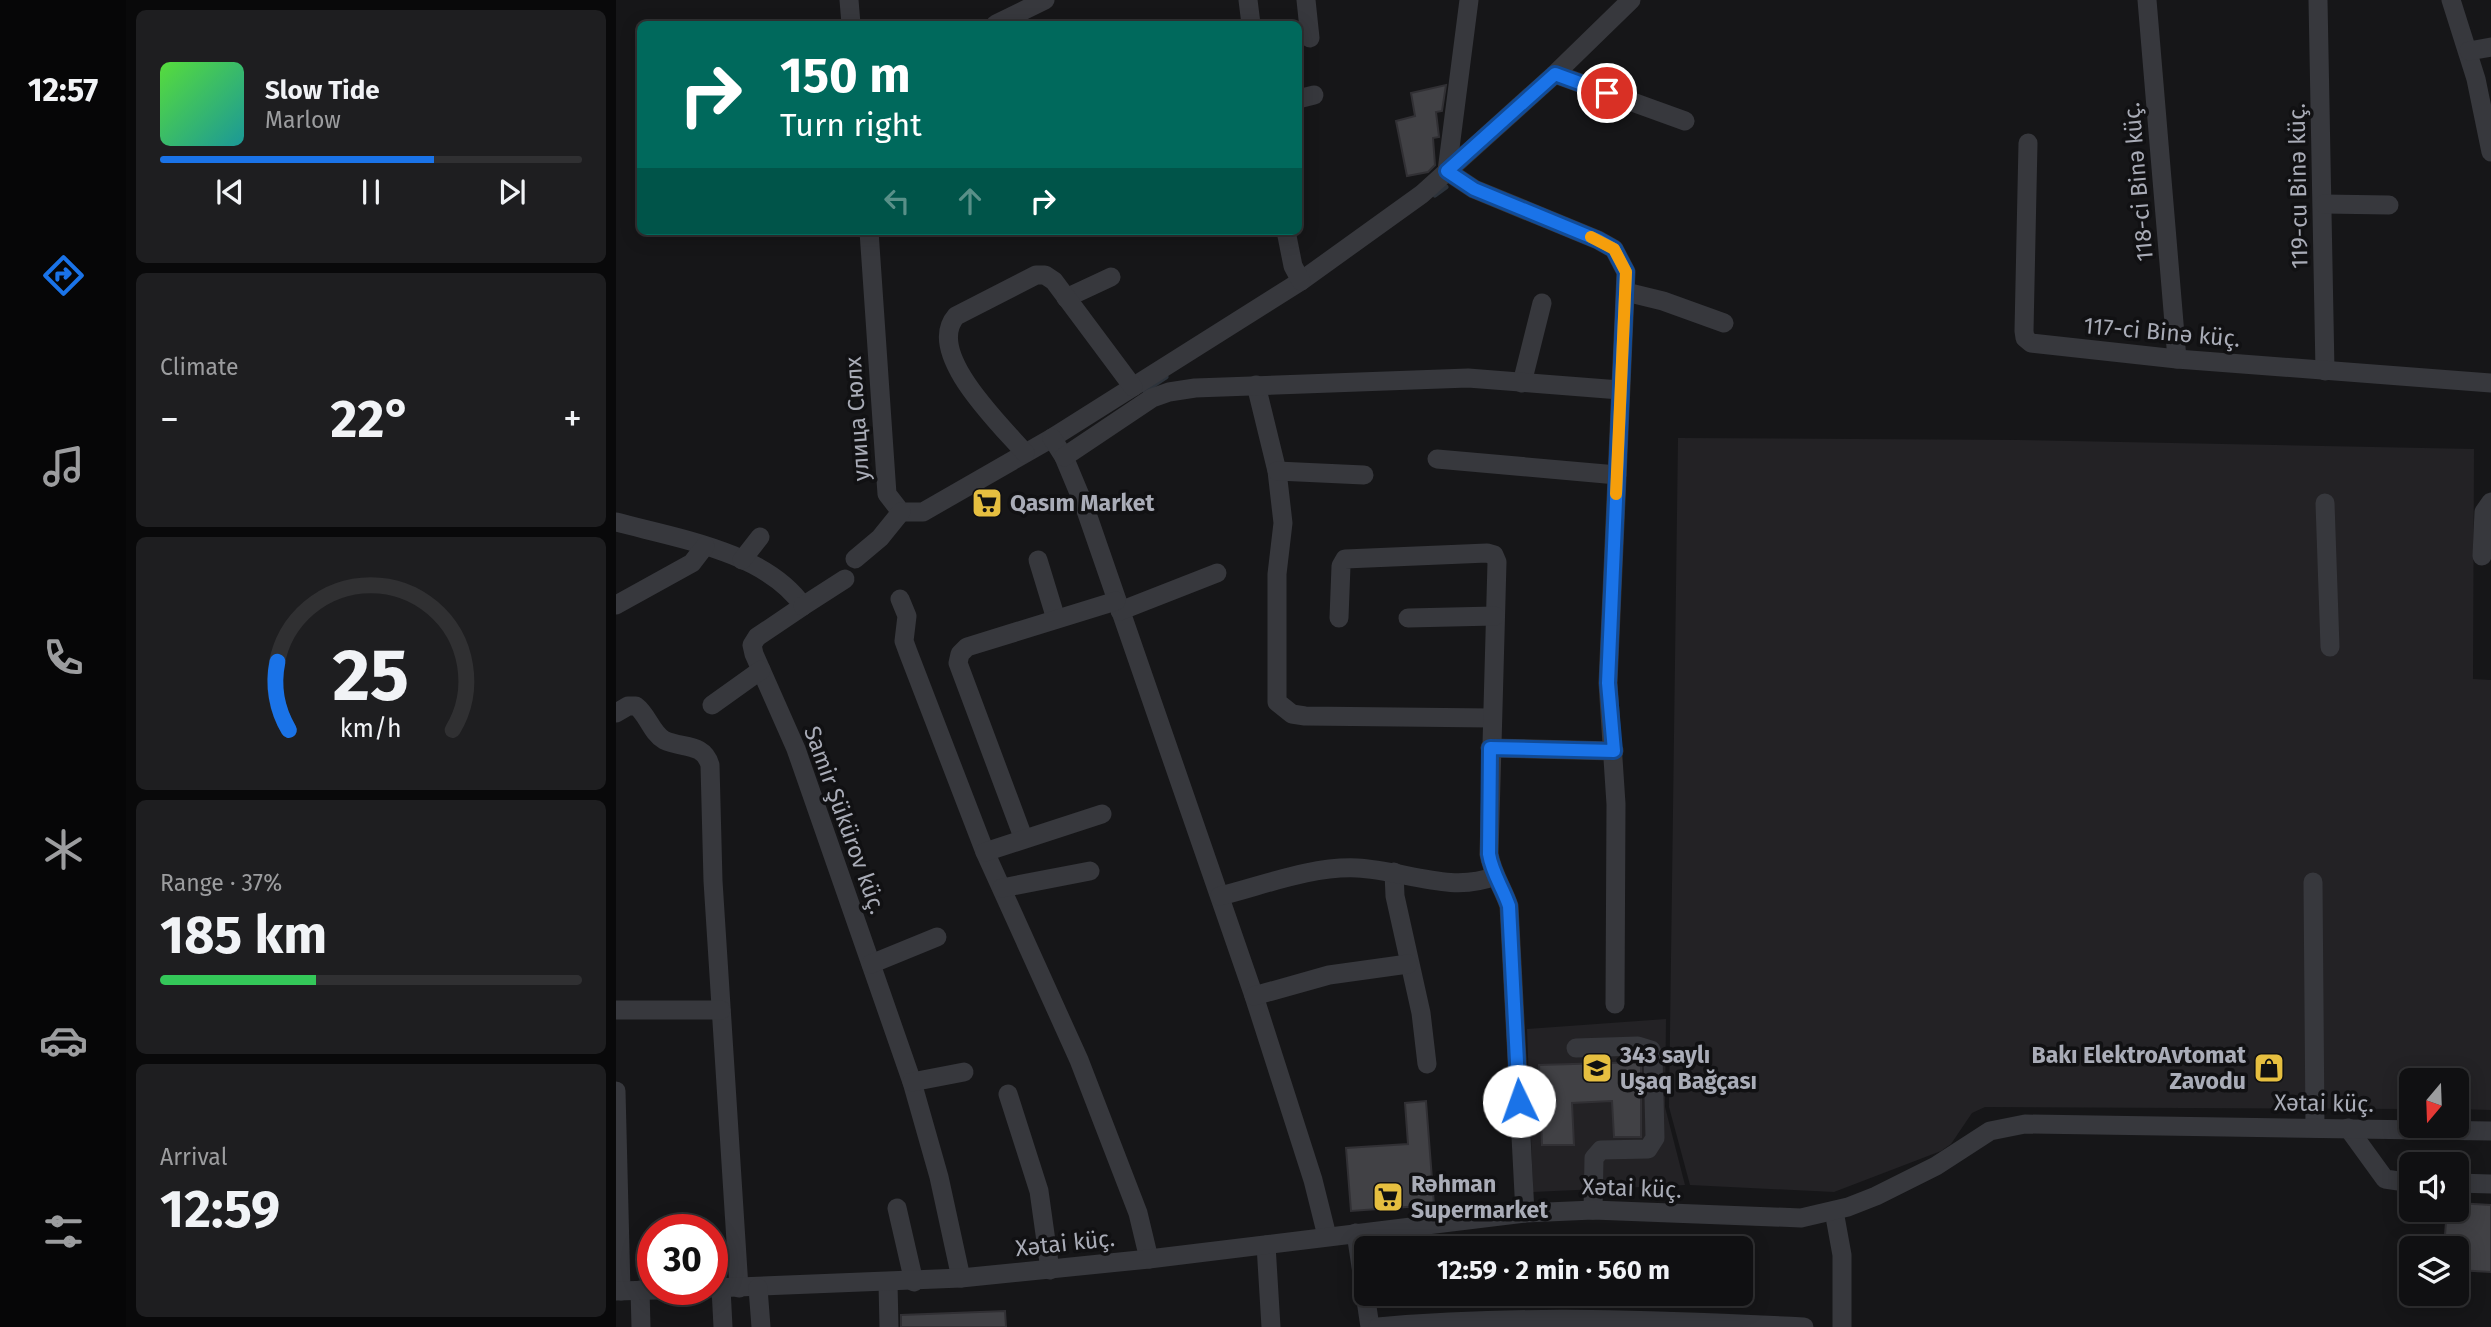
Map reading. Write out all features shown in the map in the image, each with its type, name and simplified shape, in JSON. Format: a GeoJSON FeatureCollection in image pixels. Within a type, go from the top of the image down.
{"type":"FeatureCollection","features":[{"type":"Feature","properties":{"kind":"street"},"geometry":{"type":"LineString","coordinates":[[849,0],[851,21]]}},
{"type":"Feature","properties":{"kind":"street"},"geometry":{"type":"LineString","coordinates":[[1002,21],[1045,0]]}},
{"type":"Feature","properties":{"kind":"street"},"geometry":{"type":"LineString","coordinates":[[1248,0],[1251,21]]}},
{"type":"Feature","properties":{"kind":"street"},"geometry":{"type":"LineString","coordinates":[[1306,0],[1310,38]]}},
{"type":"Feature","properties":{"kind":"street"},"geometry":{"type":"LineString","coordinates":[[1447,171],[1469,0]]}},
{"type":"Feature","properties":{"kind":"street"},"geometry":{"type":"LineString","coordinates":[[855,559],[880,538],[901,512],[923,512],[1052,438],[1301,281],[1422,194],[1555,74],[1631,0]]}},
{"type":"Feature","properties":{"kind":"street","name":"118-ci Binə küç."},"geometry":{"type":"LineString","coordinates":[[2147,0],[2177,359]]}},
{"type":"Feature","properties":{"kind":"street","name":"119-cu Binə küç."},"geometry":{"type":"LineString","coordinates":[[2318,0],[2326,371]]}},
{"type":"Feature","properties":{"kind":"street"},"geometry":{"type":"LineString","coordinates":[[2451,0],[2469,51],[2491,152]]}},
{"type":"Feature","properties":{"kind":"street"},"geometry":{"type":"LineString","coordinates":[[2469,51],[2491,47]]}},
{"type":"Feature","properties":{"kind":"street"},"geometry":{"type":"LineString","coordinates":[[1555,74],[1685,121]]}},
{"type":"Feature","properties":{"kind":"street","name":"117-ci Binə küç."},"geometry":{"type":"LineString","coordinates":[[2028,143],[2025,338],[2041,345],[2177,359],[2491,383]]}},
{"type":"Feature","properties":{"kind":"street"},"geometry":{"type":"LineString","coordinates":[[1447,171],[1474,189],[1614,249],[1626,272],[1608,683],[1616,804],[1615,1004]]}},
{"type":"Feature","properties":{"kind":"street"},"geometry":{"type":"LineString","coordinates":[[2324,204],[2389,205]]}},
{"type":"Feature","properties":{"kind":"street","name":"улица Сюлх"},"geometry":{"type":"LineString","coordinates":[[869,235],[885,481],[892,504],[901,512]]}},
{"type":"Feature","properties":{"kind":"street"},"geometry":{"type":"LineString","coordinates":[[1287,235],[1293,266],[1301,281]]}},
{"type":"Feature","properties":{"kind":"street"},"geometry":{"type":"LineString","coordinates":[[1025,453],[960,375],[952,356],[950,333],[952,321],[956,316],[1036,275],[1045,275],[1054,281],[1133,387]]}},
{"type":"Feature","properties":{"kind":"street"},"geometry":{"type":"LineString","coordinates":[[1066,298],[1111,277]]}},
{"type":"Feature","properties":{"kind":"street"},"geometry":{"type":"LineString","coordinates":[[1626,292],[1663,301],[1724,323]]}},
{"type":"Feature","properties":{"kind":"street"},"geometry":{"type":"LineString","coordinates":[[1522,383],[1542,303]]}},
{"type":"Feature","properties":{"kind":"street"},"geometry":{"type":"LineString","coordinates":[[1064,457],[1152,398],[1169,392],[1256,385],[1429,379],[1620,390]]}},
{"type":"Feature","properties":{"kind":"street"},"geometry":{"type":"LineString","coordinates":[[1256,385],[1277,471],[1283,533],[1277,574],[1277,702],[1282,709],[1305,716],[1491,718]]}},
{"type":"Feature","properties":{"kind":"street"},"geometry":{"type":"LineString","coordinates":[[1052,438],[1064,457],[1220,895],[1313,1180],[1327,1236]]}},
{"type":"Feature","properties":{"kind":"street"},"geometry":{"type":"LineString","coordinates":[[1437,459],[1617,475]]}},
{"type":"Feature","properties":{"kind":"street"},"geometry":{"type":"LineString","coordinates":[[1277,471],[1364,475]]}},
{"type":"Feature","properties":{"kind":"street"},"geometry":{"type":"LineString","coordinates":[[2482,556],[2484,512],[2491,502]]}},
{"type":"Feature","properties":{"kind":"street"},"geometry":{"type":"LineString","coordinates":[[2325,503],[2330,647]]}},
{"type":"Feature","properties":{"kind":"street"},"geometry":{"type":"LineString","coordinates":[[616,522],[742,560],[781,580],[803,606]]}},
{"type":"Feature","properties":{"kind":"street"},"geometry":{"type":"LineString","coordinates":[[742,560],[761,537]]}},
{"type":"Feature","properties":{"kind":"street"},"geometry":{"type":"LineString","coordinates":[[616,606],[692,563],[705,547]]}},
{"type":"Feature","properties":{"kind":"street"},"geometry":{"type":"LineString","coordinates":[[1339,618],[1341,566],[1345,559],[1487,553],[1494,555],[1497,562],[1489,854],[1495,876],[1509,906],[1525,1213]]}},
{"type":"Feature","properties":{"kind":"street"},"geometry":{"type":"LineString","coordinates":[[1038,560],[1056,619]]}},
{"type":"Feature","properties":{"kind":"street"},"geometry":{"type":"LineString","coordinates":[[1023,837],[958,663],[960,654],[967,648],[1056,619],[1118,606],[1217,573]]}},
{"type":"Feature","properties":{"kind":"street","name":"Samir Şükürov küç."},"geometry":{"type":"LineString","coordinates":[[845,579],[757,636],[752,645],[796,749],[912,1082],[939,1177],[961,1279]]}},
{"type":"Feature","properties":{"kind":"street"},"geometry":{"type":"LineString","coordinates":[[900,599],[907,616],[904,641],[985,852],[1079,1060],[1138,1213],[1149,1259]]}},
{"type":"Feature","properties":{"kind":"street"},"geometry":{"type":"LineString","coordinates":[[1408,618],[1495,616]]}},
{"type":"Feature","properties":{"kind":"street"},"geometry":{"type":"LineString","coordinates":[[712,705],[761,670]]}},
{"type":"Feature","properties":{"kind":"street"},"geometry":{"type":"LineString","coordinates":[[616,713],[628,706],[636,706],[662,739],[700,750],[707,756],[733,1288],[723,1327]]}},
{"type":"Feature","properties":{"kind":"street"},"geometry":{"type":"LineString","coordinates":[[1490,748],[1614,751]]}},
{"type":"Feature","properties":{"kind":"street"},"geometry":{"type":"LineString","coordinates":[[985,852],[1023,837],[1102,814]]}},
{"type":"Feature","properties":{"kind":"street"},"geometry":{"type":"LineString","coordinates":[[1220,895],[1332,869],[1394,872],[1455,884],[1473,884],[1495,876]]}},
{"type":"Feature","properties":{"kind":"street"},"geometry":{"type":"LineString","coordinates":[[1002,888],[1090,871]]}},
{"type":"Feature","properties":{"kind":"street"},"geometry":{"type":"LineString","coordinates":[[1394,872],[1395,896],[1420,1013],[1427,1064]]}},
{"type":"Feature","properties":{"kind":"street"},"geometry":{"type":"LineString","coordinates":[[2313,882],[2315,1128]]}},
{"type":"Feature","properties":{"kind":"street"},"geometry":{"type":"LineString","coordinates":[[871,964],[937,937]]}},
{"type":"Feature","properties":{"kind":"street"},"geometry":{"type":"LineString","coordinates":[[1254,996],[1329,975],[1408,964]]}},
{"type":"Feature","properties":{"kind":"street"},"geometry":{"type":"LineString","coordinates":[[616,1010],[720,1010]]}},
{"type":"Feature","properties":{"kind":"street"},"geometry":{"type":"LineString","coordinates":[[1576,1048],[1638,1046],[1651,1050],[1653,1055],[1656,1138],[1648,1149],[1601,1150],[1597,1153],[1594,1158],[1593,1210]]}},
{"type":"Feature","properties":{"kind":"street"},"geometry":{"type":"LineString","coordinates":[[912,1082],[964,1072]]}},
{"type":"Feature","properties":{"kind":"street"},"geometry":{"type":"LineString","coordinates":[[616,1091],[633,1290],[640,1327]]}},
{"type":"Feature","properties":{"kind":"street"},"geometry":{"type":"LineString","coordinates":[[1008,1094],[1039,1191],[1050,1270]]}},
{"type":"Feature","properties":{"kind":"street","name":"Xətai küç."},"geometry":{"type":"LineString","coordinates":[[733,1288],[961,1279],[1525,1213],[1593,1210],[1787,1218],[1834,1211],[1906,1183],[1990,1131],[2009,1126],[2105,1124],[2491,1131]]}},
{"type":"Feature","properties":{"kind":"street"},"geometry":{"type":"LineString","coordinates":[[2348,1128],[2385,1179],[2399,1182]]}},
{"type":"Feature","properties":{"kind":"street"},"geometry":{"type":"LineString","coordinates":[[2469,1184],[2491,1184]]}},
{"type":"Feature","properties":{"kind":"street"},"geometry":{"type":"LineString","coordinates":[[897,1208],[914,1282]]}},
{"type":"Feature","properties":{"kind":"street"},"geometry":{"type":"LineString","coordinates":[[1834,1211],[1841,1244],[1842,1327]]}},
{"type":"Feature","properties":{"kind":"street"},"geometry":{"type":"LineString","coordinates":[[1356,1233],[1370,1327]]}},
{"type":"Feature","properties":{"kind":"street"},"geometry":{"type":"LineString","coordinates":[[1266,1245],[1271,1327]]}},
{"type":"Feature","properties":{"kind":"street"},"geometry":{"type":"LineString","coordinates":[[888,1283],[890,1327]]}},
{"type":"Feature","properties":{"kind":"street"},"geometry":{"type":"LineString","coordinates":[[733,1288],[761,1327]]}},
{"type":"Feature","properties":{"kind":"street"},"geometry":{"type":"LineString","coordinates":[[1378,1327],[1476,1319],[1550,1317],[1804,1327]]}},
{"type":"Feature","properties":{"kind":"shaded area"},"geometry":{"type":"Polygon","coordinates":[[[1678,438],[2018,440],[2474,449],[2473,679],[2491,680],[2491,1110],[2469,1109],[2469,1068],[2399,1068],[2399,1109],[1985,1107],[1972,1113],[1951,1144],[1941,1151],[1834,1192],[1690,1185],[1669,1107],[1678,438]]]}},
{"type":"Feature","properties":{"kind":"shaded area","name":"343 saylı Uşaq Bağçası"},"geometry":{"type":"Polygon","coordinates":[[[1666,1019],[1665,1107],[1685,1185],[1533,1192],[1527,1029],[1666,1019]]]}},
{"type":"Feature","properties":{"kind":"building"},"geometry":{"type":"Polygon","coordinates":[[[1446,85],[1442,111],[1436,112],[1439,137],[1433,138],[1435,165],[1428,172],[1407,176],[1396,121],[1415,116],[1411,93],[1446,85]]]}},
{"type":"Feature","properties":{"kind":"building"},"geometry":{"type":"Polygon","coordinates":[[[1641,1062],[1641,1137],[1614,1137],[1612,1101],[1572,1103],[1574,1145],[1542,1145],[1539,1065],[1641,1062]]]}},
{"type":"Feature","properties":{"kind":"building"},"geometry":{"type":"Polygon","coordinates":[[[1426,1101],[1434,1205],[1351,1211],[1346,1148],[1408,1144],[1405,1103],[1426,1101]]]}},
{"type":"Feature","properties":{"kind":"building"},"geometry":{"type":"Polygon","coordinates":[[[2469,1204],[2491,1205],[2491,1272],[2469,1271],[2469,1236],[2445,1236],[2446,1222],[2469,1222],[2469,1204]]]}},
{"type":"Feature","properties":{"kind":"building"},"geometry":{"type":"Polygon","coordinates":[[[1005,1311],[1006,1327],[901,1327],[901,1315],[1005,1311]]]}},
{"type":"Feature","properties":{"kind":"waterway"},"geometry":{"type":"LineString","coordinates":[[1435,195],[1446,187]]}},
{"type":"Feature","properties":{"kind":"waterway"},"geometry":{"type":"LineString","coordinates":[[1145,391],[1166,377]]}},
{"type":"Feature","properties":{"kind":"slow traffic"},"geometry":{"type":"LineString","coordinates":[[1591,237],[1614,249],[1626,272],[1616,494]]}},
{"type":"Feature","properties":{"kind":"place","name":"Qasım Market"},"geometry":{"type":"Point","coordinates":[987,503]}},
{"type":"Feature","properties":{"kind":"place","name":"343 saylı Uşaq Bağçası"},"geometry":{"type":"Point","coordinates":[1597,1068]}},
{"type":"Feature","properties":{"kind":"place","name":"Bakı ElektroAvtomat Zavodu"},"geometry":{"type":"Point","coordinates":[2269,1068]}},
{"type":"Feature","properties":{"kind":"place","name":"Rəhman Supermarket"},"geometry":{"type":"Point","coordinates":[1388,1197]}},
{"type":"Feature","properties":{"kind":"route"},"geometry":{"type":"LineString","coordinates":[[1519,1101],[1509,906],[1491,866],[1489,854],[1490,748],[1614,751],[1608,683],[1626,272],[1614,249],[1474,189],[1447,171],[1555,74],[1607,93]]}}]}
